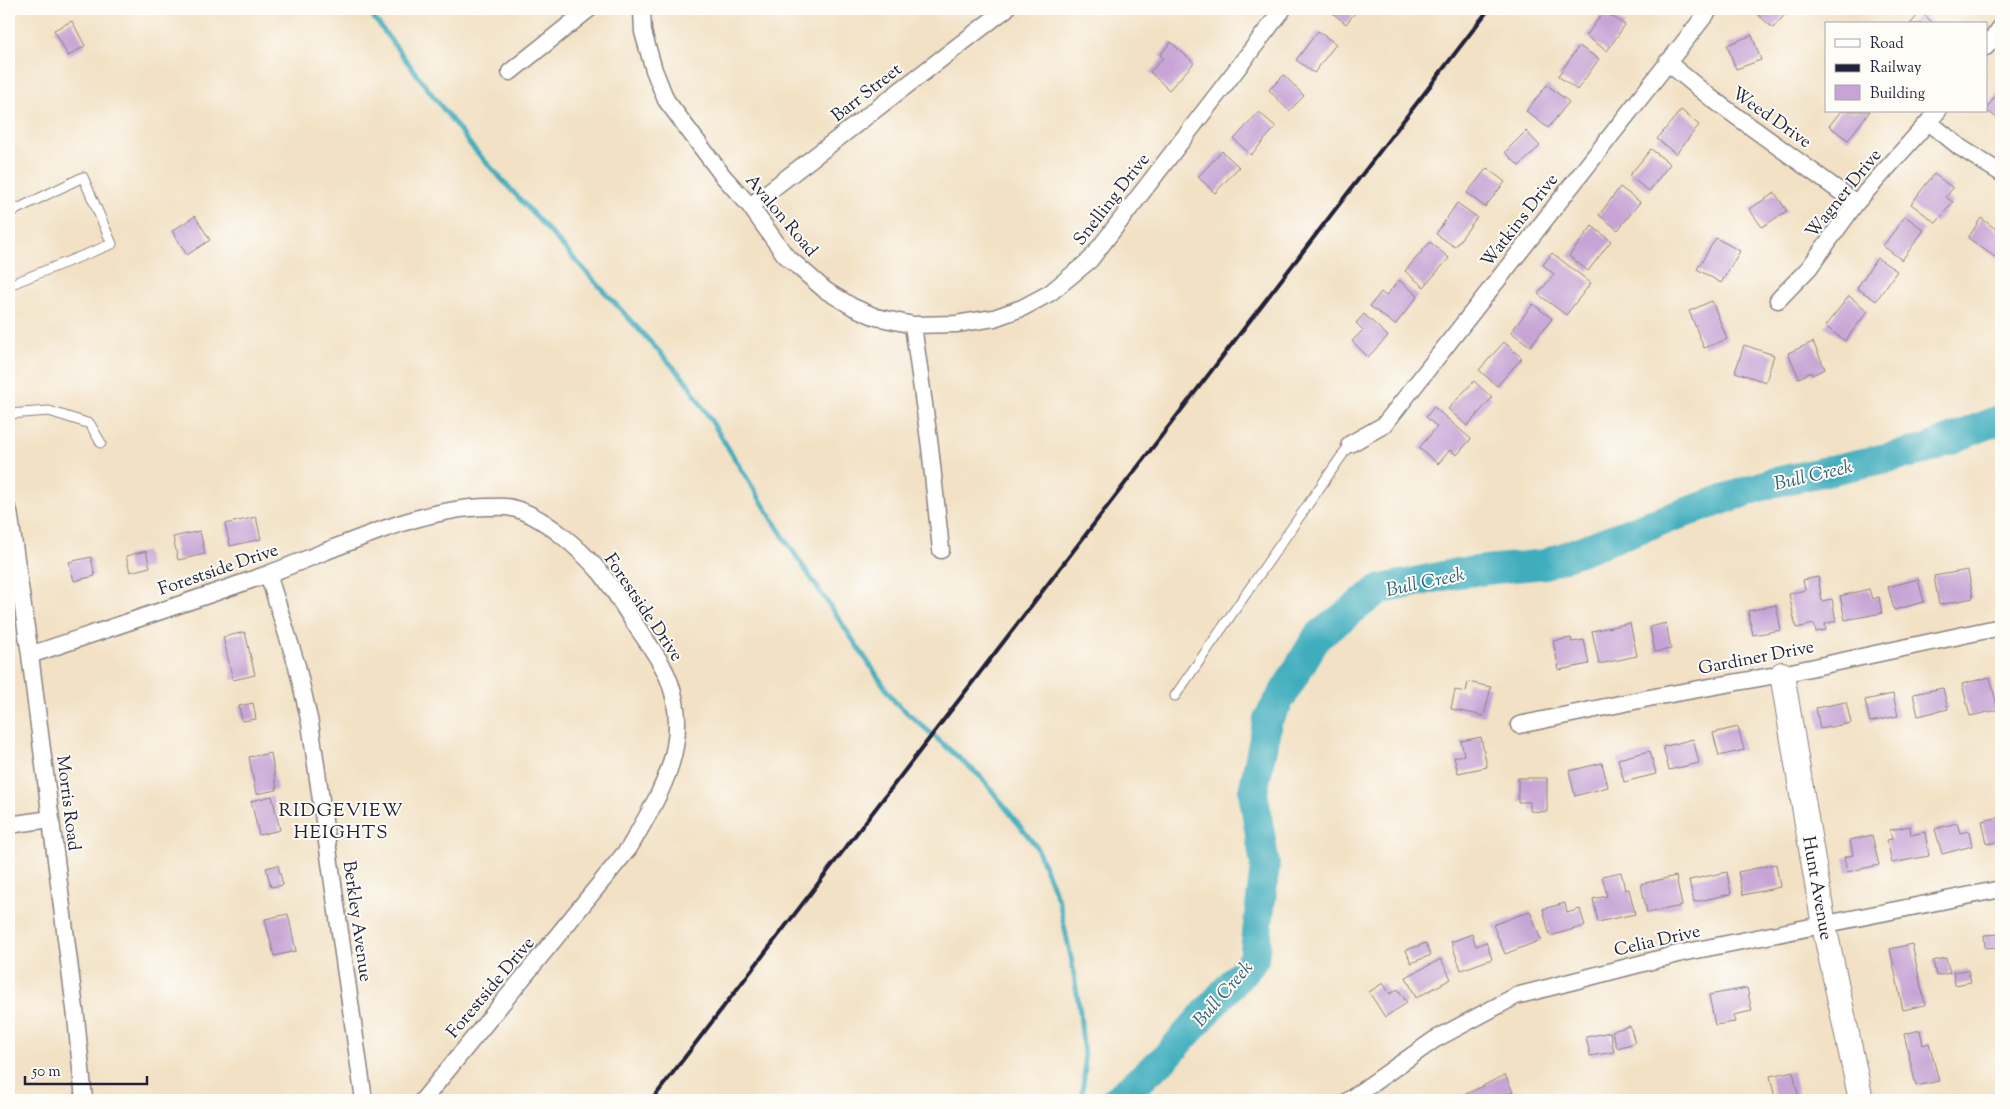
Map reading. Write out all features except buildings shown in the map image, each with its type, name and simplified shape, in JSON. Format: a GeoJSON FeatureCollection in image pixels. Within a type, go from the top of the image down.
{"type":"FeatureCollection","features":[{"type":"Feature","properties":{"kind":"street"},"geometry":{"type":"LineString","coordinates":[[510,72],[590,9]]}},
{"type":"Feature","properties":{"kind":"street","name":"Avalon Road"},"geometry":{"type":"LineString","coordinates":[[642,9],[643,32],[654,70],[666,100],[723,176],[750,206],[785,255],[825,290],[853,307],[876,317],[913,325]]}},
{"type":"Feature","properties":{"kind":"street","name":"Barr Street"},"geometry":{"type":"LineString","coordinates":[[750,206],[1006,9]]}},
{"type":"Feature","properties":{"kind":"street","name":"Snelling Drive"},"geometry":{"type":"LineString","coordinates":[[913,325],[956,324],[994,318],[1022,308],[1050,293],[1090,260],[1283,9]]}},
{"type":"Feature","properties":{"kind":"street","name":"Watkins Drive"},"geometry":{"type":"LineString","coordinates":[[1350,444],[1384,425],[1710,9]]}},
{"type":"Feature","properties":{"kind":"street"},"geometry":{"type":"LineString","coordinates":[[1988,44],[2001,27]]}},
{"type":"Feature","properties":{"kind":"street","name":"Weed Drive"},"geometry":{"type":"LineString","coordinates":[[1667,62],[1711,98],[1856,203]]}},
{"type":"Feature","properties":{"kind":"street"},"geometry":{"type":"LineString","coordinates":[[1934,117],[1962,148],[2001,173]]}},
{"type":"Feature","properties":{"kind":"street","name":"Wagner Drive"},"geometry":{"type":"LineString","coordinates":[[1778,300],[1809,268],[1856,203],[1934,117]]}},
{"type":"Feature","properties":{"kind":"street"},"geometry":{"type":"LineString","coordinates":[[913,325],[930,447],[941,550]]}},
{"type":"Feature","properties":{"kind":"street","name":"Forestside Drive"},"geometry":{"type":"LineString","coordinates":[[30,655],[268,574],[417,519],[468,507],[511,508],[530,515],[549,526],[602,574],[660,662],[670,683],[676,710],[676,746],[669,774],[629,848],[424,1100]]}},
{"type":"Feature","properties":{"kind":"street","name":"Morris Road"},"geometry":{"type":"LineString","coordinates":[[9,512],[30,655],[76,1017],[84,1100]]}},
{"type":"Feature","properties":{"kind":"street","name":"Berkley Avenue"},"geometry":{"type":"LineString","coordinates":[[268,574],[297,666],[310,723],[364,1100]]}},
{"type":"Feature","properties":{"kind":"street","name":"Gardiner Drive"},"geometry":{"type":"LineString","coordinates":[[1519,725],[1649,698],[1782,674],[2001,627]]}},
{"type":"Feature","properties":{"kind":"street","name":"Hunt Avenue"},"geometry":{"type":"LineString","coordinates":[[1782,674],[1824,926],[1861,1100]]}},
{"type":"Feature","properties":{"kind":"street"},"geometry":{"type":"LineString","coordinates":[[9,825],[50,820]]}},
{"type":"Feature","properties":{"kind":"street","name":"Celia Drive"},"geometry":{"type":"LineString","coordinates":[[1349,1100],[1434,1040],[1516,996],[1682,953],[2001,889]]}},
{"type":"Feature","properties":{"kind":"lane"},"geometry":{"type":"LineString","coordinates":[[9,213],[83,177],[112,244],[9,285]]}},
{"type":"Feature","properties":{"kind":"lane"},"geometry":{"type":"LineString","coordinates":[[9,414],[49,411],[82,421],[90,424],[101,443]]}},
{"type":"Feature","properties":{"kind":"lane"},"geometry":{"type":"LineString","coordinates":[[1175,696],[1350,444]]}},
{"type":"Feature","properties":{"kind":"waterway"},"geometry":{"type":"LineString","coordinates":[[367,9],[473,148],[687,382],[788,544],[895,702],[981,777],[1036,846],[1059,902],[1071,957],[1080,1012],[1085,1069],[1081,1100]]}},
{"type":"Feature","properties":{"kind":"waterway","name":"Bull Creek"},"geometry":{"type":"LineString","coordinates":[[1116,1100],[1166,1057],[1254,959],[1265,865],[1253,792],[1268,719],[1317,637],[1378,590],[1457,573],[1545,564],[1649,525],[1771,483],[1924,450],[2001,419]]}},
{"type":"Feature","properties":{"kind":"railway"},"geometry":{"type":"LineString","coordinates":[[652,1100],[1489,9]]}},
{"type":"Feature","properties":{"kind":"district","name":"RIDGEVIEW HEIGHTS"},"geometry":{"type":"Point","coordinates":[341,820]}}]}
